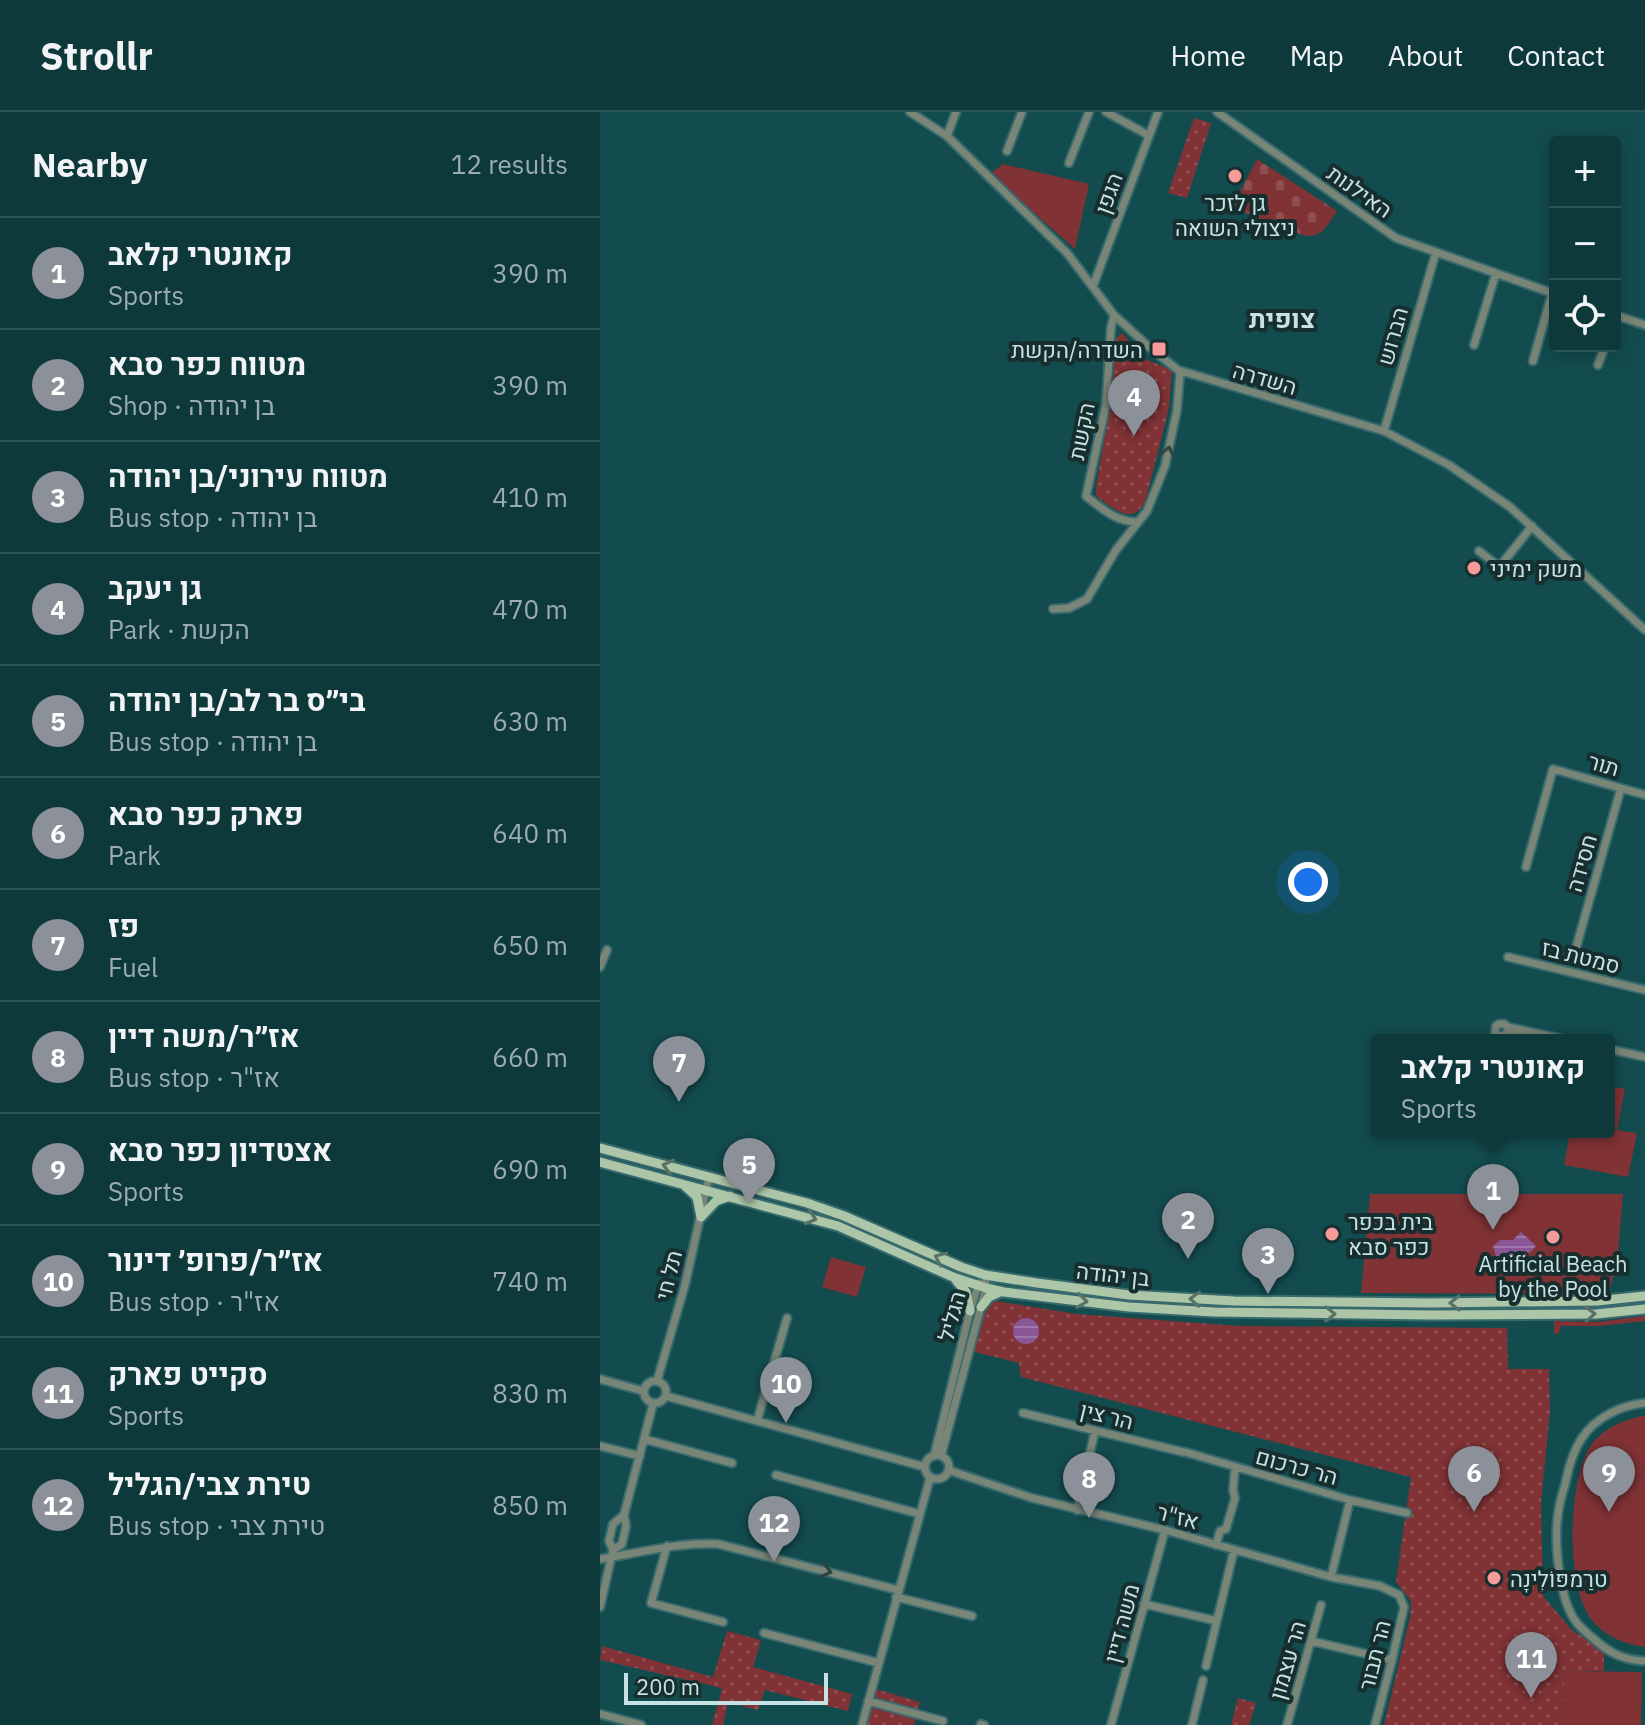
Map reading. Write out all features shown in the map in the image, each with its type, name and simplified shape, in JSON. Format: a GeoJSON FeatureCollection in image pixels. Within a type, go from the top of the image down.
{"type":"FeatureCollection","features":[{"type":"Feature","properties":{"kind":"main road","name":"בן יהודה"},"geometry":{"type":"LineString","coordinates":[[600,1148],[807,1203],[985,1275],[1129,1295],[1226,1300],[1461,1303],[1597,1301],[1645,1296]]}},
{"type":"Feature","properties":{"kind":"main road","name":"בן יהודה"},"geometry":{"type":"LineString","coordinates":[[600,1162],[838,1226],[953,1277],[1004,1292],[1129,1307],[1214,1312],[1596,1314],[1645,1309]]}},
{"type":"Feature","properties":{"kind":"main road"},"geometry":{"type":"LineString","coordinates":[[681,1184],[697,1197],[701,1217]]}},
{"type":"Feature","properties":{"kind":"main road"},"geometry":{"type":"LineString","coordinates":[[701,1217],[716,1201],[730,1196]]}},
{"type":"Feature","properties":{"kind":"main road"},"geometry":{"type":"LineString","coordinates":[[953,1277],[976,1309],[989,1297],[1004,1292]]}},
{"type":"Feature","properties":{"kind":"street","name":"השדרה"},"geometry":{"type":"LineString","coordinates":[[910,112],[947,136],[1067,253],[1114,315],[1180,372],[1384,431],[1449,465],[1510,507],[1645,630]]}},
{"type":"Feature","properties":{"kind":"street"},"geometry":{"type":"LineString","coordinates":[[947,136],[956,112]]}},
{"type":"Feature","properties":{"kind":"street"},"geometry":{"type":"LineString","coordinates":[[1007,151],[1022,112]]}},
{"type":"Feature","properties":{"kind":"street"},"geometry":{"type":"LineString","coordinates":[[1069,163],[1089,112]]}},
{"type":"Feature","properties":{"kind":"street"},"geometry":{"type":"LineString","coordinates":[[1106,112],[1148,135]]}},
{"type":"Feature","properties":{"kind":"street","name":"הגפן"},"geometry":{"type":"LineString","coordinates":[[1093,286],[1158,112]]}},
{"type":"Feature","properties":{"kind":"street","name":"האילנות"},"geometry":{"type":"LineString","coordinates":[[1217,112],[1396,238],[1549,291]]}},
{"type":"Feature","properties":{"kind":"street","name":"הברוש"},"geometry":{"type":"LineString","coordinates":[[1384,431],[1436,252]]}},
{"type":"Feature","properties":{"kind":"street"},"geometry":{"type":"LineString","coordinates":[[1474,345],[1496,273]]}},
{"type":"Feature","properties":{"kind":"street","name":"האילנות"},"geometry":{"type":"LineString","coordinates":[[1533,361],[1549,309]]}},
{"type":"Feature","properties":{"kind":"street","name":"הקשת"},"geometry":{"type":"LineString","coordinates":[[1114,315],[1106,405],[1086,496],[1108,514],[1127,522],[1136,522]]}},
{"type":"Feature","properties":{"kind":"street"},"geometry":{"type":"LineString","coordinates":[[1621,317],[1645,325]]}},
{"type":"Feature","properties":{"kind":"street"},"geometry":{"type":"LineString","coordinates":[[1598,365],[1603,352]]}},
{"type":"Feature","properties":{"kind":"street"},"geometry":{"type":"LineString","coordinates":[[1053,609],[1069,608],[1087,599],[1116,550],[1147,511],[1165,466],[1177,410],[1180,372]]}},
{"type":"Feature","properties":{"kind":"street"},"geometry":{"type":"LineString","coordinates":[[1479,551],[1501,565],[1532,526]]}},
{"type":"Feature","properties":{"kind":"street","name":"תור"},"geometry":{"type":"LineString","coordinates":[[1526,867],[1553,769],[1645,795]]}},
{"type":"Feature","properties":{"kind":"street","name":"חסידה"},"geometry":{"type":"LineString","coordinates":[[1576,948],[1621,788]]}},
{"type":"Feature","properties":{"kind":"street"},"geometry":{"type":"LineString","coordinates":[[600,967],[607,950]]}},
{"type":"Feature","properties":{"kind":"street","name":"סמטת בז"},"geometry":{"type":"LineString","coordinates":[[1508,957],[1645,990]]}},
{"type":"Feature","properties":{"kind":"street"},"geometry":{"type":"LineString","coordinates":[[1520,1034],[1508,1030],[1532,1034]]}},
{"type":"Feature","properties":{"kind":"street"},"geometry":{"type":"LineString","coordinates":[[1615,1053],[1645,1060]]}},
{"type":"Feature","properties":{"kind":"street","name":"תל חי"},"geometry":{"type":"LineString","coordinates":[[657,1381],[685,1285],[709,1177]]}},
{"type":"Feature","properties":{"kind":"street","name":"הגליל"},"geometry":{"type":"LineString","coordinates":[[938,1456],[985,1275]]}},
{"type":"Feature","properties":{"kind":"street"},"geometry":{"type":"LineString","coordinates":[[757,1421],[787,1318]]}},
{"type":"Feature","properties":{"kind":"street"},"geometry":{"type":"LineString","coordinates":[[600,1379],[643,1391]]}},
{"type":"Feature","properties":{"kind":"street"},"geometry":{"type":"LineString","coordinates":[[643,1391],[650,1382],[657,1381],[666,1388],[666,1396],[661,1402],[653,1404]]}},
{"type":"Feature","properties":{"kind":"street"},"geometry":{"type":"LineString","coordinates":[[643,1391],[645,1398],[653,1404]]}},
{"type":"Feature","properties":{"kind":"street"},"geometry":{"type":"LineString","coordinates":[[666,1396],[925,1467]]}},
{"type":"Feature","properties":{"kind":"street"},"geometry":{"type":"LineString","coordinates":[[1645,1403],[1616,1410],[1582,1438],[1567,1475],[1557,1515],[1558,1558],[1564,1598],[1576,1622],[1614,1654],[1645,1661]]}},
{"type":"Feature","properties":{"kind":"street"},"geometry":{"type":"LineString","coordinates":[[600,1607],[613,1554],[622,1544],[626,1526],[624,1515],[653,1404]]}},
{"type":"Feature","properties":{"kind":"street","name":"הר צין"},"geometry":{"type":"LineString","coordinates":[[1023,1413],[1184,1452],[1235,1468]]}},
{"type":"Feature","properties":{"kind":"street"},"geometry":{"type":"LineString","coordinates":[[1077,1510],[1095,1431]]}},
{"type":"Feature","properties":{"kind":"street"},"geometry":{"type":"LineString","coordinates":[[644,1439],[732,1463]]}},
{"type":"Feature","properties":{"kind":"street"},"geometry":{"type":"LineString","coordinates":[[600,1446],[640,1456]]}},
{"type":"Feature","properties":{"kind":"street"},"geometry":{"type":"LineString","coordinates":[[862,1725],[930,1478],[925,1467],[928,1459],[938,1456],[946,1461],[948,1470],[941,1478],[930,1478]]}},
{"type":"Feature","properties":{"kind":"street"},"geometry":{"type":"LineString","coordinates":[[1216,1545],[1220,1531],[1226,1529],[1235,1498],[1235,1468]]}},
{"type":"Feature","properties":{"kind":"street","name":"הר כרכום"},"geometry":{"type":"LineString","coordinates":[[1235,1468],[1407,1513]]}},
{"type":"Feature","properties":{"kind":"street","name":"אז\"ר"},"geometry":{"type":"LineString","coordinates":[[948,1470],[991,1486],[1077,1510],[1165,1530],[1331,1577],[1380,1586],[1399,1595]]}},
{"type":"Feature","properties":{"kind":"street"},"geometry":{"type":"LineString","coordinates":[[776,1475],[920,1514]]}},
{"type":"Feature","properties":{"kind":"street","name":"הר כרכום"},"geometry":{"type":"LineString","coordinates":[[1331,1577],[1350,1500]]}},
{"type":"Feature","properties":{"kind":"street"},"geometry":{"type":"LineString","coordinates":[[613,1554],[609,1541],[613,1524],[624,1515]]}},
{"type":"Feature","properties":{"kind":"street","name":"משה דיין"},"geometry":{"type":"LineString","coordinates":[[1111,1725],[1165,1530]]}},
{"type":"Feature","properties":{"kind":"street"},"geometry":{"type":"LineString","coordinates":[[600,1559],[613,1554],[667,1546],[727,1545],[972,1616]]}},
{"type":"Feature","properties":{"kind":"street"},"geometry":{"type":"LineString","coordinates":[[667,1546],[651,1603],[723,1622]]}},
{"type":"Feature","properties":{"kind":"street"},"geometry":{"type":"LineString","coordinates":[[1206,1666],[1234,1550]]}},
{"type":"Feature","properties":{"kind":"street","name":"הר תבור"},"geometry":{"type":"LineString","coordinates":[[1375,1725],[1404,1607],[1399,1595]]}},
{"type":"Feature","properties":{"kind":"street"},"geometry":{"type":"LineString","coordinates":[[1144,1604],[1217,1621]]}},
{"type":"Feature","properties":{"kind":"street","name":"הר עצמון"},"geometry":{"type":"LineString","coordinates":[[1287,1725],[1321,1605]]}},
{"type":"Feature","properties":{"kind":"street"},"geometry":{"type":"LineString","coordinates":[[764,1633],[879,1663]]}},
{"type":"Feature","properties":{"kind":"street"},"geometry":{"type":"LineString","coordinates":[[1311,1641],[1392,1660]]}},
{"type":"Feature","properties":{"kind":"street"},"geometry":{"type":"LineString","coordinates":[[1192,1725],[1203,1680]]}},
{"type":"Feature","properties":{"kind":"street"},"geometry":{"type":"LineString","coordinates":[[868,1701],[943,1721]]}},
{"type":"Feature","properties":{"kind":"street"},"geometry":{"type":"LineString","coordinates":[[600,1714],[641,1725]]}},
{"type":"Feature","properties":{"kind":"green space"},"geometry":{"type":"Polygon","coordinates":[[[1194,118],[1211,123],[1187,198],[1168,193],[1194,118]]]}},
{"type":"Feature","properties":{"kind":"green space"},"geometry":{"type":"Polygon","coordinates":[[[1257,159],[1337,211],[1323,230],[1315,235],[1304,235],[1232,207],[1257,159]]]}},
{"type":"Feature","properties":{"kind":"green space"},"geometry":{"type":"Polygon","coordinates":[[[1003,164],[1089,184],[1075,249],[990,174],[1003,164]]]}},
{"type":"Feature","properties":{"kind":"green space"},"geometry":{"type":"Polygon","coordinates":[[[1122,333],[1145,359],[1172,370],[1169,408],[1146,499],[1136,513],[1130,514],[1117,510],[1096,496],[1117,337],[1122,333]]]}},
{"type":"Feature","properties":{"kind":"green space"},"geometry":{"type":"Polygon","coordinates":[[[1615,1087],[1625,1089],[1617,1130],[1637,1133],[1628,1177],[1564,1165],[1569,1138],[1615,1138],[1615,1087]]]}},
{"type":"Feature","properties":{"kind":"green space"},"geometry":{"type":"Polygon","coordinates":[[[1370,1194],[1623,1194],[1617,1265],[1608,1294],[1361,1293],[1370,1194]]]}},
{"type":"Feature","properties":{"kind":"green space"},"geometry":{"type":"Polygon","coordinates":[[[831,1257],[866,1267],[857,1297],[822,1287],[831,1257]]]}},
{"type":"Feature","properties":{"kind":"green space"},"geometry":{"type":"Polygon","coordinates":[[[996,1301],[1077,1314],[1239,1326],[1507,1328],[1508,1369],[1549,1369],[1550,1411],[1541,1503],[1543,1596],[1571,1629],[1604,1652],[1604,1671],[1564,1671],[1563,1725],[1384,1725],[1410,1617],[1411,1601],[1396,1582],[1411,1477],[1021,1377],[1019,1363],[971,1351],[983,1308],[996,1301]]]}},
{"type":"Feature","properties":{"kind":"green space"},"geometry":{"type":"Polygon","coordinates":[[[1645,1316],[1645,1321],[1561,1326],[1559,1333],[1554,1334],[1554,1321],[1598,1322],[1645,1316]]]}},
{"type":"Feature","properties":{"kind":"green space"},"geometry":{"type":"Polygon","coordinates":[[[1645,1416],[1645,1647],[1616,1639],[1592,1620],[1583,1605],[1577,1584],[1573,1535],[1577,1484],[1590,1447],[1619,1423],[1645,1416]]]}},
{"type":"Feature","properties":{"kind":"green space"},"geometry":{"type":"Polygon","coordinates":[[[727,1631],[761,1640],[753,1667],[852,1694],[848,1711],[765,1690],[758,1710],[728,1702],[723,1725],[712,1725],[722,1689],[600,1660],[602,1646],[713,1677],[727,1631]]]}},
{"type":"Feature","properties":{"kind":"green space"},"geometry":{"type":"Polygon","coordinates":[[[1564,1671],[1642,1672],[1641,1725],[1563,1725],[1564,1671]]]}},
{"type":"Feature","properties":{"kind":"green space"},"geometry":{"type":"Polygon","coordinates":[[[876,1689],[920,1702],[914,1725],[865,1725],[876,1689]]]}},
{"type":"Feature","properties":{"kind":"green space"},"geometry":{"type":"Polygon","coordinates":[[[1238,1698],[1256,1703],[1249,1725],[1231,1725],[1238,1698]]]}},
{"type":"Feature","properties":{"kind":"shaded area"},"geometry":{"type":"Polygon","coordinates":[[[1521,1232],[1536,1246],[1515,1267],[1499,1267],[1493,1246],[1500,1240],[1513,1240],[1521,1232]]]}},
{"type":"Feature","properties":{"kind":"shaded area"},"geometry":{"type":"Polygon","coordinates":[[[1026,1318],[1035,1322],[1039,1331],[1035,1340],[1026,1344],[1017,1340],[1013,1331],[1017,1322],[1026,1318]]]}},
{"type":"Feature","properties":{"kind":"place","name":"גן לזכר ניצולי השואה"},"geometry":{"type":"Point","coordinates":[1235,176]}},
{"type":"Feature","properties":{"kind":"place","name":"השדרה/הקשת"},"geometry":{"type":"Point","coordinates":[1159,349]}},
{"type":"Feature","properties":{"kind":"place","name":"גן יעקב"},"geometry":{"type":"Point","coordinates":[1134,436]}},
{"type":"Feature","properties":{"kind":"place","name":"משק ימיני"},"geometry":{"type":"Point","coordinates":[1474,568]}},
{"type":"Feature","properties":{"kind":"place","name":"פז"},"geometry":{"type":"Point","coordinates":[679,1102]}},
{"type":"Feature","properties":{"kind":"place","name":"בי״ס בר לב/בן יהודה"},"geometry":{"type":"Point","coordinates":[749,1204]}},
{"type":"Feature","properties":{"kind":"place","name":"קאונטרי קלאב"},"geometry":{"type":"Point","coordinates":[1493,1230]}},
{"type":"Feature","properties":{"kind":"place","name":"בית בכפר כפר סבא"},"geometry":{"type":"Point","coordinates":[1332,1234]}},
{"type":"Feature","properties":{"kind":"place","name":"Artificial Beach by the Pool"},"geometry":{"type":"Point","coordinates":[1553,1237]}},
{"type":"Feature","properties":{"kind":"place","name":"מטווח כפר סבא"},"geometry":{"type":"Point","coordinates":[1188,1259]}},
{"type":"Feature","properties":{"kind":"place","name":"מטווח עירוני/בן יהודה"},"geometry":{"type":"Point","coordinates":[1268,1294]}},
{"type":"Feature","properties":{"kind":"place","name":"אז״ר/פרופ׳ דינור"},"geometry":{"type":"Point","coordinates":[786,1423]}},
{"type":"Feature","properties":{"kind":"place","name":"פארק כפר סבא"},"geometry":{"type":"Point","coordinates":[1474,1512]}},
{"type":"Feature","properties":{"kind":"place","name":"אצטדיון כפר סבא"},"geometry":{"type":"Point","coordinates":[1609,1512]}},
{"type":"Feature","properties":{"kind":"place","name":"אז״ר/משה דיין"},"geometry":{"type":"Point","coordinates":[1089,1518]}},
{"type":"Feature","properties":{"kind":"place","name":"טירת צבי/הגליל"},"geometry":{"type":"Point","coordinates":[774,1562]}},
{"type":"Feature","properties":{"kind":"place","name":"טרַמפּוֹלִינָה"},"geometry":{"type":"Point","coordinates":[1494,1578]}},
{"type":"Feature","properties":{"kind":"place","name":"סקייט פארק"},"geometry":{"type":"Point","coordinates":[1531,1698]}},
{"type":"Feature","properties":{"kind":"district","name":"צופית"},"geometry":{"type":"Point","coordinates":[1282,318]}}]}
